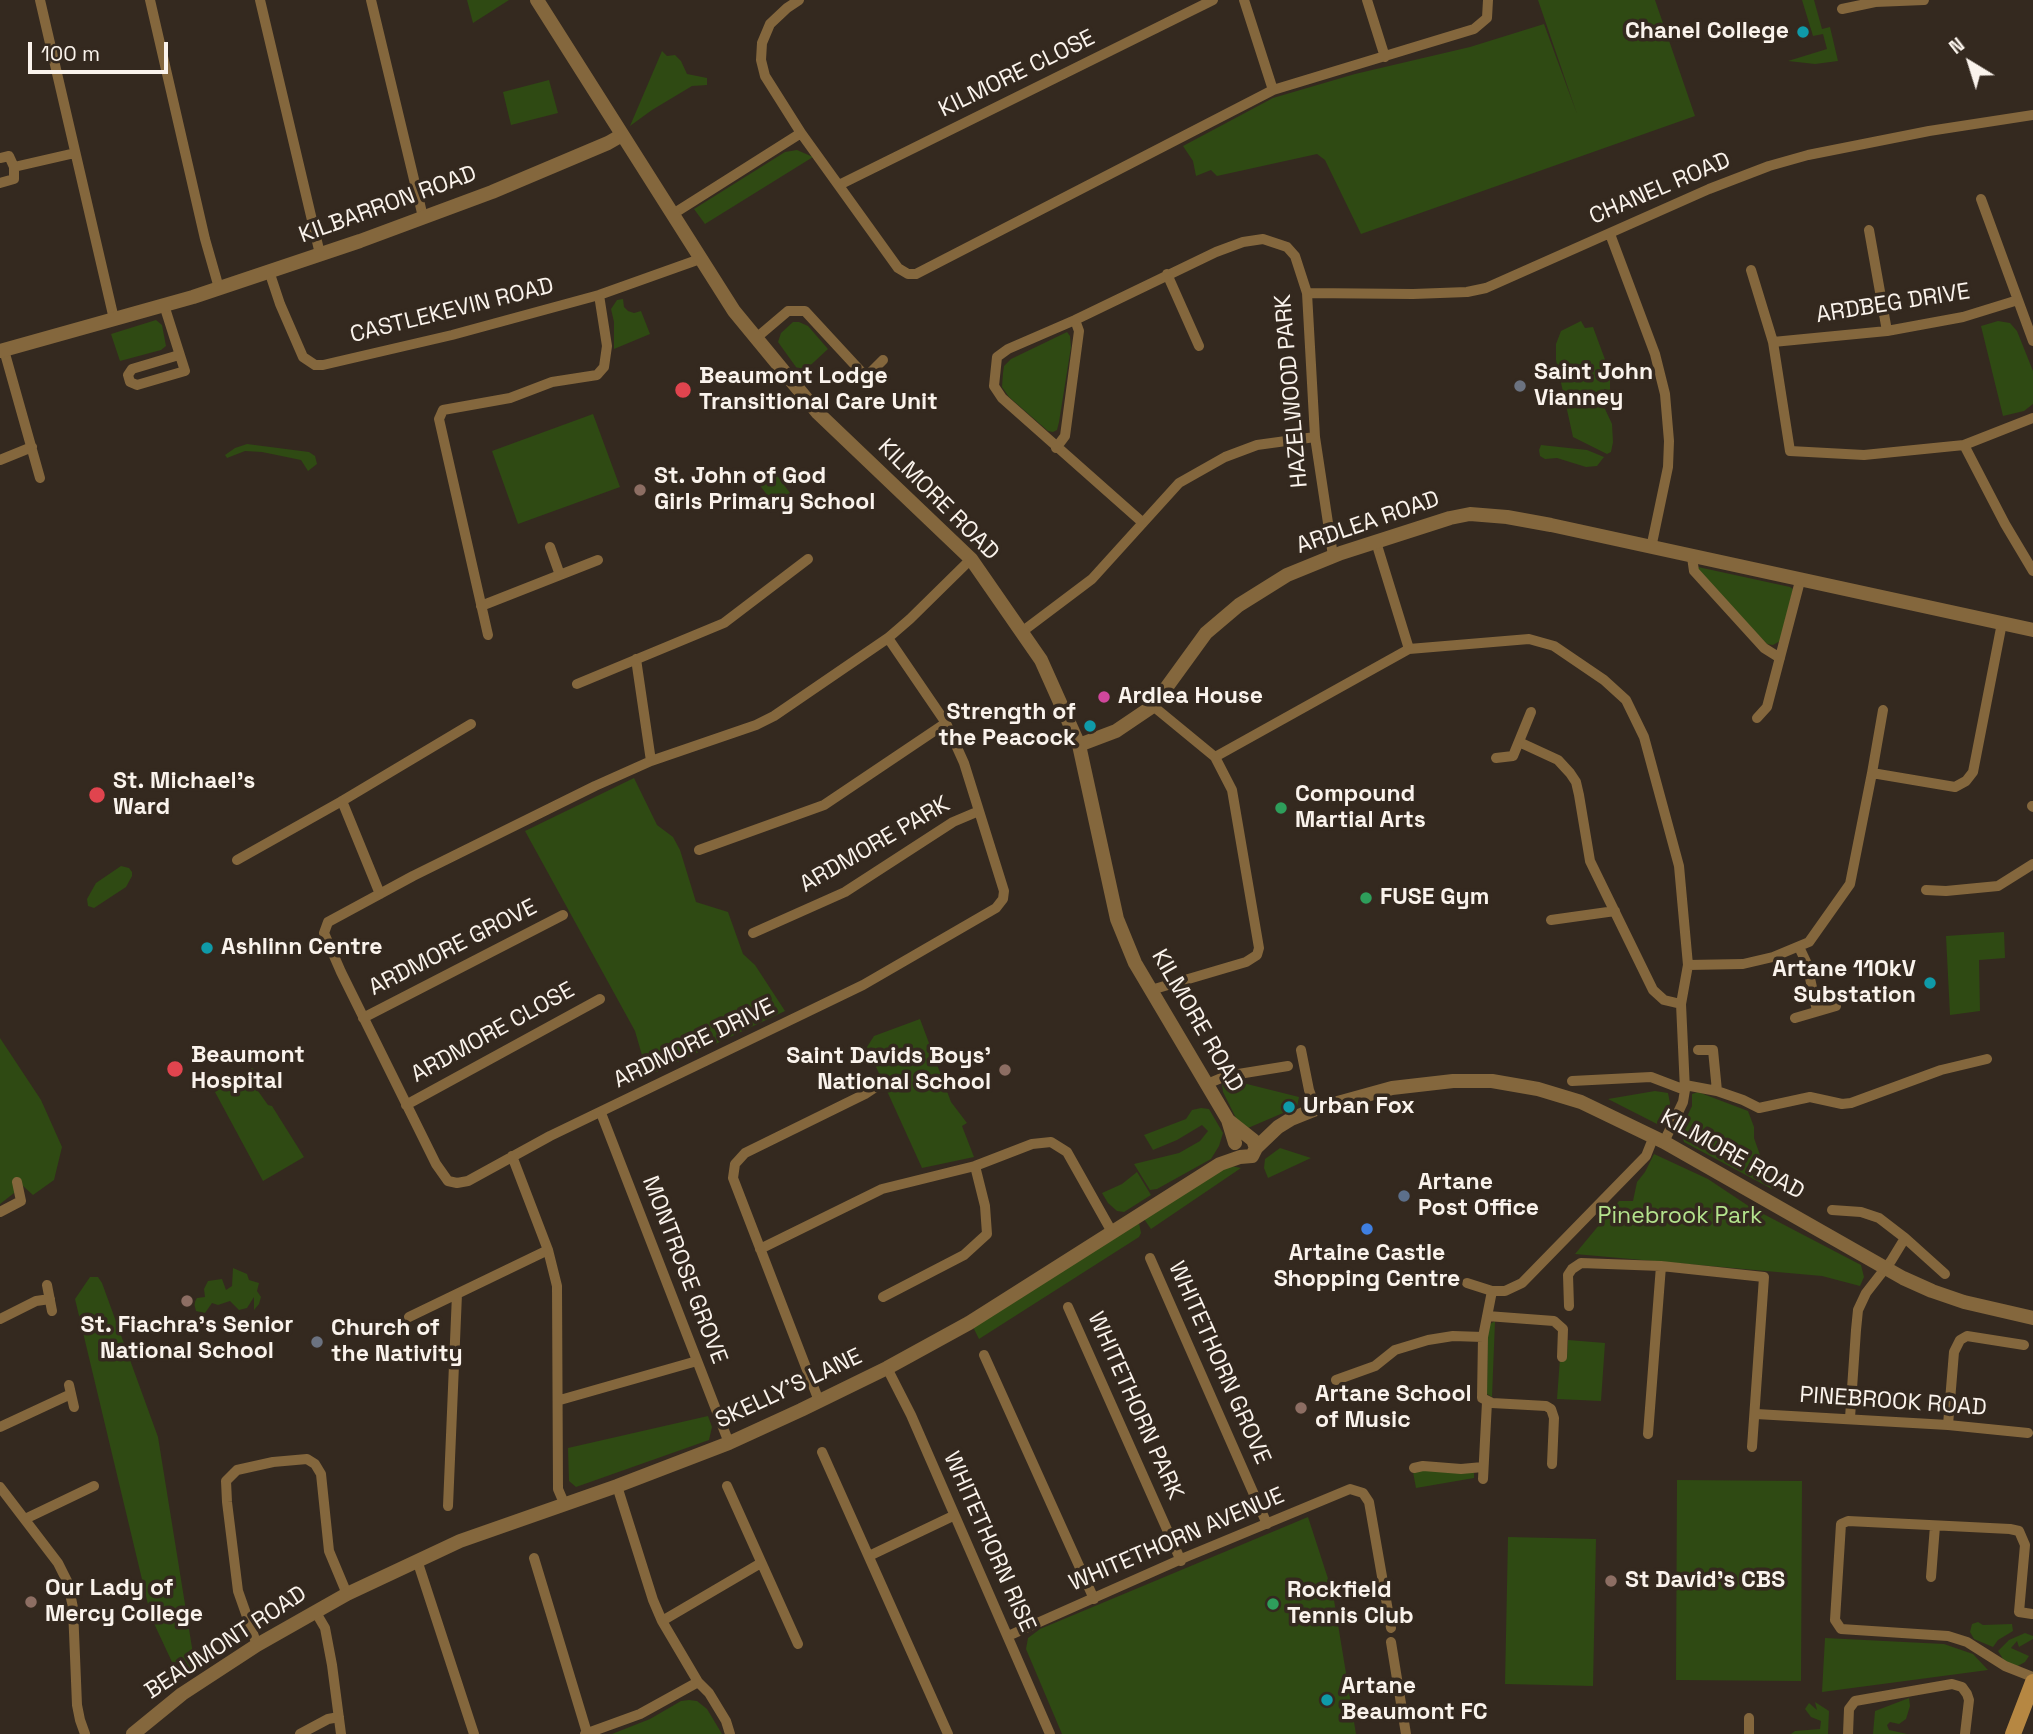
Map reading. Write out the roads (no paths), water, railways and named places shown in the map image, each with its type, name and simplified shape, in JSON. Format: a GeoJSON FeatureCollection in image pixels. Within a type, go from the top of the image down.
{"type":"FeatureCollection","features":[{"type":"Feature","properties":{"kind":"main road"},"geometry":{"type":"LineString","coordinates":[[2013,1734],[2033,1679]]}},
{"type":"Feature","properties":{"kind":"street"},"geometry":{"type":"LineString","coordinates":[[40,0],[114,319]]}},
{"type":"Feature","properties":{"kind":"street"},"geometry":{"type":"LineString","coordinates":[[150,0],[205,239],[219,288]]}},
{"type":"Feature","properties":{"kind":"street"},"geometry":{"type":"LineString","coordinates":[[260,0],[320,254]]}},
{"type":"Feature","properties":{"kind":"street"},"geometry":{"type":"LineString","coordinates":[[371,0],[423,218]]}},
{"type":"Feature","properties":{"kind":"street","name":"KILMORE ROAD"},"geometry":{"type":"LineString","coordinates":[[537,0],[700,259],[755,339],[818,413],[971,559],[1041,660],[1079,746],[1117,919],[1135,963],[1244,1144],[1316,1108],[1360,1095],[1413,1085],[1466,1080],[1538,1088],[1581,1102],[1659,1139],[1884,1267],[1941,1295],[1964,1303],[2033,1318]]}},
{"type":"Feature","properties":{"kind":"street"},"geometry":{"type":"LineString","coordinates":[[799,0],[770,24],[762,43],[761,60],[765,75],[801,133],[898,268],[908,274],[916,274],[1273,90],[1474,29],[1487,18],[1488,0]]}},
{"type":"Feature","properties":{"kind":"street","name":"KILMORE CLOSE"},"geometry":{"type":"LineString","coordinates":[[839,185],[1213,0]]}},
{"type":"Feature","properties":{"kind":"street"},"geometry":{"type":"LineString","coordinates":[[1244,0],[1273,90]]}},
{"type":"Feature","properties":{"kind":"street"},"geometry":{"type":"LineString","coordinates":[[1367,0],[1385,57]]}},
{"type":"Feature","properties":{"kind":"street"},"geometry":{"type":"LineString","coordinates":[[1842,9],[1875,2],[1924,0]]}},
{"type":"Feature","properties":{"kind":"street","name":"CHANEL ROAD"},"geometry":{"type":"LineString","coordinates":[[1307,293],[1466,292],[1504,281],[1769,166],[1808,155],[1929,131],[2033,115]]}},
{"type":"Feature","properties":{"kind":"street"},"geometry":{"type":"LineString","coordinates":[[673,214],[801,133]]}},
{"type":"Feature","properties":{"kind":"street","name":"KILBARRON ROAD"},"geometry":{"type":"LineString","coordinates":[[2,350],[164,305],[320,254],[515,182],[622,135]]}},
{"type":"Feature","properties":{"kind":"street"},"geometry":{"type":"LineString","coordinates":[[14,167],[75,153]]}},
{"type":"Feature","properties":{"kind":"street"},"geometry":{"type":"LineString","coordinates":[[0,158],[9,156],[15,179],[0,183]]}},
{"type":"Feature","properties":{"kind":"street"},"geometry":{"type":"LineString","coordinates":[[1981,199],[2033,341]]}},
{"type":"Feature","properties":{"kind":"street"},"geometry":{"type":"LineString","coordinates":[[1869,230],[1887,331]]}},
{"type":"Feature","properties":{"kind":"street"},"geometry":{"type":"LineString","coordinates":[[1610,234],[1655,354],[1665,394],[1668,467],[1651,548]]}},
{"type":"Feature","properties":{"kind":"street","name":"HAZELWOOD PARK"},"geometry":{"type":"LineString","coordinates":[[1142,522],[1002,398],[993,386],[997,357],[1008,349],[1075,320],[1167,274],[1225,249],[1263,239],[1287,247],[1295,256],[1307,293],[1315,437],[1333,556]]}},
{"type":"Feature","properties":{"kind":"street","name":"CASTLEKEVIN ROAD"},"geometry":{"type":"LineString","coordinates":[[269,271],[300,351],[308,362],[323,365],[452,335],[598,295],[700,259]]}},
{"type":"Feature","properties":{"kind":"street"},"geometry":{"type":"LineString","coordinates":[[1751,270],[1773,342],[1790,451],[1864,455],[1964,445],[2033,418]]}},
{"type":"Feature","properties":{"kind":"street"},"geometry":{"type":"LineString","coordinates":[[1167,274],[1199,346]]}},
{"type":"Feature","properties":{"kind":"street"},"geometry":{"type":"LineString","coordinates":[[488,635],[439,419],[443,410],[510,398],[552,382],[597,375],[604,368],[607,346],[598,295]]}},
{"type":"Feature","properties":{"kind":"street","name":"ARDBEG DRIVE"},"geometry":{"type":"LineString","coordinates":[[1773,342],[1887,331],[1963,317],[2018,300]]}},
{"type":"Feature","properties":{"kind":"street"},"geometry":{"type":"LineString","coordinates":[[164,305],[185,371],[137,385],[130,382],[128,375],[132,369],[179,355]]}},
{"type":"Feature","properties":{"kind":"street"},"geometry":{"type":"LineString","coordinates":[[755,339],[788,311],[805,311],[866,377],[883,360]]}},
{"type":"Feature","properties":{"kind":"street"},"geometry":{"type":"LineString","coordinates":[[1056,447],[1065,436],[1079,331],[1075,320]]}},
{"type":"Feature","properties":{"kind":"street"},"geometry":{"type":"LineString","coordinates":[[2,350],[40,478]]}},
{"type":"Feature","properties":{"kind":"street"},"geometry":{"type":"LineString","coordinates":[[1023,631],[1092,579],[1179,483],[1225,457],[1257,444],[1315,437]]}},
{"type":"Feature","properties":{"kind":"street"},"geometry":{"type":"LineString","coordinates":[[1964,445],[2033,571]]}},
{"type":"Feature","properties":{"kind":"street"},"geometry":{"type":"LineString","coordinates":[[0,460],[32,447]]}},
{"type":"Feature","properties":{"kind":"street","name":"ARDLEA ROAD"},"geometry":{"type":"LineString","coordinates":[[1079,746],[1116,732],[1153,706],[1206,633],[1239,605],[1287,575],[1333,556],[1450,518],[1483,514],[1551,525],[2033,630]]}},
{"type":"Feature","properties":{"kind":"street"},"geometry":{"type":"LineString","coordinates":[[1376,542],[1409,649]]}},
{"type":"Feature","properties":{"kind":"street"},"geometry":{"type":"LineString","coordinates":[[550,547],[560,575]]}},
{"type":"Feature","properties":{"kind":"street"},"geometry":{"type":"LineString","coordinates":[[1692,557],[1693,571],[1764,648],[1780,658]]}},
{"type":"Feature","properties":{"kind":"street"},"geometry":{"type":"LineString","coordinates":[[576,684],[724,623],[807,559]]}},
{"type":"Feature","properties":{"kind":"street","name":"ARDMORE DRIVE"},"geometry":{"type":"LineString","coordinates":[[888,638],[946,723],[964,763],[1004,891],[996,908],[863,985],[512,1156],[468,1181],[448,1181],[436,1164],[363,1018],[324,933],[328,922],[651,761],[756,725],[796,702],[888,638],[971,559]]}},
{"type":"Feature","properties":{"kind":"street"},"geometry":{"type":"LineString","coordinates":[[481,606],[598,560]]}},
{"type":"Feature","properties":{"kind":"street"},"geometry":{"type":"LineString","coordinates":[[1757,718],[1767,707],[1800,581]]}},
{"type":"Feature","properties":{"kind":"street"},"geometry":{"type":"LineString","coordinates":[[1872,773],[1955,788],[1966,781],[1973,772],[2002,623]]}},
{"type":"Feature","properties":{"kind":"street"},"geometry":{"type":"LineString","coordinates":[[1215,757],[1409,649],[1529,639],[1554,646],[1604,680],[1626,700],[1644,737],[1679,866],[1688,965],[1681,1004],[1685,1088],[1683,1102],[1646,1156],[1541,1267],[1512,1289],[1492,1291],[1468,1283]]}},
{"type":"Feature","properties":{"kind":"street"},"geometry":{"type":"LineString","coordinates":[[636,659],[651,761]]}},
{"type":"Feature","properties":{"kind":"street"},"geometry":{"type":"LineString","coordinates":[[1151,990],[1246,962],[1255,958],[1259,952],[1232,790],[1215,757],[1153,706]]}},
{"type":"Feature","properties":{"kind":"street"},"geometry":{"type":"LineString","coordinates":[[1688,965],[1743,964],[1773,957],[1809,942],[1850,884],[1883,710]]}},
{"type":"Feature","properties":{"kind":"street"},"geometry":{"type":"LineString","coordinates":[[1496,758],[1513,756],[1531,712]]}},
{"type":"Feature","properties":{"kind":"street"},"geometry":{"type":"LineString","coordinates":[[699,850],[824,805],[946,723]]}},
{"type":"Feature","properties":{"kind":"street"},"geometry":{"type":"LineString","coordinates":[[237,860],[471,724]]}},
{"type":"Feature","properties":{"kind":"street"},"geometry":{"type":"LineString","coordinates":[[1519,743],[1558,760],[1576,782],[1586,850],[1653,990],[1664,1000],[1681,1004]]}},
{"type":"Feature","properties":{"kind":"street"},"geometry":{"type":"LineString","coordinates":[[342,801],[380,894]]}},
{"type":"Feature","properties":{"kind":"street","name":"ARDMORE PARK"},"geometry":{"type":"LineString","coordinates":[[753,933],[845,892],[953,822],[979,811]]}},
{"type":"Feature","properties":{"kind":"street"},"geometry":{"type":"LineString","coordinates":[[1926,890],[1946,891],[1998,886],[2033,864]]}},
{"type":"Feature","properties":{"kind":"street"},"geometry":{"type":"LineString","coordinates":[[1551,919],[1615,911]]}},
{"type":"Feature","properties":{"kind":"street","name":"ARDMORE GROVE"},"geometry":{"type":"LineString","coordinates":[[363,1018],[563,915]]}},
{"type":"Feature","properties":{"kind":"street"},"geometry":{"type":"LineString","coordinates":[[1799,947],[1807,964],[1817,1011]]}},
{"type":"Feature","properties":{"kind":"street","name":"ARDMORE CLOSE"},"geometry":{"type":"LineString","coordinates":[[406,1105],[600,999]]}},
{"type":"Feature","properties":{"kind":"street"},"geometry":{"type":"LineString","coordinates":[[1795,1018],[1836,1006]]}},
{"type":"Feature","properties":{"kind":"street"},"geometry":{"type":"LineString","coordinates":[[1301,1050],[1309,1090],[1316,1108]]}},
{"type":"Feature","properties":{"kind":"street"},"geometry":{"type":"LineString","coordinates":[[1698,1050],[1713,1050],[1717,1091]]}},
{"type":"Feature","properties":{"kind":"street"},"geometry":{"type":"LineString","coordinates":[[1572,1082],[1651,1077],[1685,1088],[1717,1091],[1759,1108],[1810,1097],[1834,1103],[1851,1103],[1913,1079],[1987,1059]]}},
{"type":"Feature","properties":{"kind":"street"},"geometry":{"type":"LineString","coordinates":[[1207,1084],[1226,1076],[1289,1066]]}},
{"type":"Feature","properties":{"kind":"street"},"geometry":{"type":"LineString","coordinates":[[819,1401],[733,1178],[735,1164],[744,1153],[865,1094],[883,1082]]}},
{"type":"Feature","properties":{"kind":"street","name":"MONTROSE GROVE"},"geometry":{"type":"LineString","coordinates":[[601,1112],[729,1443]]}},
{"type":"Feature","properties":{"kind":"street"},"geometry":{"type":"LineString","coordinates":[[760,1249],[882,1189],[975,1166],[1032,1144],[1051,1142],[1067,1152],[1112,1232]]}},
{"type":"Feature","properties":{"kind":"street","name":"SKELLY'S LANE"},"geometry":{"type":"LineString","coordinates":[[346,1594],[417,1560],[506,1523],[617,1486],[729,1443],[887,1368],[969,1323],[1220,1164],[1244,1144]]}},
{"type":"Feature","properties":{"kind":"street"},"geometry":{"type":"LineString","coordinates":[[512,1156],[548,1250],[557,1286],[560,1400],[558,1489],[564,1503]]}},
{"type":"Feature","properties":{"kind":"street"},"geometry":{"type":"LineString","coordinates":[[883,1297],[964,1255],[987,1234],[985,1206],[975,1166]]}},
{"type":"Feature","properties":{"kind":"street"},"geometry":{"type":"LineString","coordinates":[[0,1212],[21,1201],[17,1182]]}},
{"type":"Feature","properties":{"kind":"street"},"geometry":{"type":"LineString","coordinates":[[1832,1210],[1861,1212],[1879,1218],[1945,1274]]}},
{"type":"Feature","properties":{"kind":"street"},"geometry":{"type":"LineString","coordinates":[[1850,1418],[1858,1310],[1866,1293],[1905,1238]]}},
{"type":"Feature","properties":{"kind":"street"},"geometry":{"type":"LineString","coordinates":[[409,1317],[548,1250]]}},
{"type":"Feature","properties":{"kind":"street","name":"WHITETHORN GROVE"},"geometry":{"type":"LineString","coordinates":[[1150,1258],[1267,1524]]}},
{"type":"Feature","properties":{"kind":"street"},"geometry":{"type":"LineString","coordinates":[[1569,1306],[1568,1275],[1578,1264],[1661,1266],[1764,1277],[1752,1447]]}},
{"type":"Feature","properties":{"kind":"street"},"geometry":{"type":"LineString","coordinates":[[1648,1434],[1661,1266]]}},
{"type":"Feature","properties":{"kind":"street"},"geometry":{"type":"LineString","coordinates":[[47,1285],[52,1311]]}},
{"type":"Feature","properties":{"kind":"street"},"geometry":{"type":"LineString","coordinates":[[1414,1468],[1423,1466],[1483,1473],[1487,1402],[1481,1394],[1483,1337],[1492,1291]]}},
{"type":"Feature","properties":{"kind":"street"},"geometry":{"type":"LineString","coordinates":[[448,1506],[457,1294]]}},
{"type":"Feature","properties":{"kind":"street"},"geometry":{"type":"LineString","coordinates":[[0,1319],[36,1301],[50,1298]]}},
{"type":"Feature","properties":{"kind":"street","name":"WHITETHORN PARK"},"geometry":{"type":"LineString","coordinates":[[1068,1307],[1181,1561]]}},
{"type":"Feature","properties":{"kind":"street"},"geometry":{"type":"LineString","coordinates":[[1487,1317],[1554,1321],[1563,1329],[1562,1357]]}},
{"type":"Feature","properties":{"kind":"street"},"geometry":{"type":"LineString","coordinates":[[1336,1380],[1374,1366],[1395,1350],[1428,1340],[1453,1336],[1483,1337]]}},
{"type":"Feature","properties":{"kind":"street"},"geometry":{"type":"LineString","coordinates":[[1948,1425],[1954,1352],[1960,1340],[1967,1336],[2024,1345]]}},
{"type":"Feature","properties":{"kind":"street"},"geometry":{"type":"LineString","coordinates":[[984,1355],[1094,1598]]}},
{"type":"Feature","properties":{"kind":"street"},"geometry":{"type":"LineString","coordinates":[[560,1400],[696,1361]]}},
{"type":"Feature","properties":{"kind":"street","name":"WHITETHORN RISE"},"geometry":{"type":"LineString","coordinates":[[887,1368],[911,1415],[1050,1734]]}},
{"type":"Feature","properties":{"kind":"street"},"geometry":{"type":"LineString","coordinates":[[0,1427],[70,1390],[74,1407]]}},
{"type":"Feature","properties":{"kind":"street"},"geometry":{"type":"LineString","coordinates":[[1487,1402],[1546,1406],[1551,1409],[1554,1418],[1552,1464]]}},
{"type":"Feature","properties":{"kind":"street","name":"PINEBROOK ROAD"},"geometry":{"type":"LineString","coordinates":[[1755,1414],[1850,1418],[2028,1433]]}},
{"type":"Feature","properties":{"kind":"street"},"geometry":{"type":"LineString","coordinates":[[821,1452],[948,1734]]}},
{"type":"Feature","properties":{"kind":"street"},"geometry":{"type":"LineString","coordinates":[[257,1645],[238,1591],[228,1513],[226,1481],[236,1470],[273,1462],[307,1459],[315,1464],[321,1474],[329,1551],[346,1594]]}},
{"type":"Feature","properties":{"kind":"street"},"geometry":{"type":"LineString","coordinates":[[25,1519],[94,1486]]}},
{"type":"Feature","properties":{"kind":"street"},"geometry":{"type":"LineString","coordinates":[[617,1486],[662,1621],[698,1682],[709,1693],[726,1721],[730,1734]]}},
{"type":"Feature","properties":{"kind":"street"},"geometry":{"type":"LineString","coordinates":[[727,1486],[798,1644]]}},
{"type":"Feature","properties":{"kind":"street"},"geometry":{"type":"LineString","coordinates":[[0,1487],[58,1563],[68,1583],[73,1608],[77,1705],[85,1734]]}},
{"type":"Feature","properties":{"kind":"street","name":"WHITETHORN AVENUE"},"geometry":{"type":"LineString","coordinates":[[1008,1636],[1350,1489],[1363,1493],[1369,1502],[1391,1628]]}},
{"type":"Feature","properties":{"kind":"street"},"geometry":{"type":"LineString","coordinates":[[869,1556],[953,1516]]}},
{"type":"Feature","properties":{"kind":"street"},"geometry":{"type":"LineString","coordinates":[[2032,1614],[2019,1612],[2025,1545],[2019,1531],[1848,1521],[1841,1524],[1835,1620],[1837,1626],[1841,1629],[1948,1636],[1967,1643],[2033,1679]]}},
{"type":"Feature","properties":{"kind":"street"},"geometry":{"type":"LineString","coordinates":[[1931,1577],[1936,1526]]}},
{"type":"Feature","properties":{"kind":"street"},"geometry":{"type":"LineString","coordinates":[[534,1558],[586,1734],[640,1714],[698,1682]]}},
{"type":"Feature","properties":{"kind":"street"},"geometry":{"type":"LineString","coordinates":[[417,1560],[474,1734]]}},
{"type":"Feature","properties":{"kind":"street"},"geometry":{"type":"LineString","coordinates":[[662,1621],[761,1563]]}},
{"type":"Feature","properties":{"kind":"street","name":"BEAUMONT ROAD"},"geometry":{"type":"LineString","coordinates":[[133,1734],[182,1694],[257,1645],[346,1594]]}},
{"type":"Feature","properties":{"kind":"street"},"geometry":{"type":"LineString","coordinates":[[315,1611],[325,1628],[341,1734]]}},
{"type":"Feature","properties":{"kind":"street"},"geometry":{"type":"LineString","coordinates":[[1391,1642],[1406,1734]]}},
{"type":"Feature","properties":{"kind":"street"},"geometry":{"type":"LineString","coordinates":[[1849,1734],[1849,1709],[1855,1701],[1952,1684],[1962,1687],[1967,1694],[1965,1734]]}},
{"type":"Feature","properties":{"kind":"street"},"geometry":{"type":"LineString","coordinates":[[300,1734],[328,1719],[339,1717]]}},
{"type":"Feature","properties":{"kind":"street"},"geometry":{"type":"LineString","coordinates":[[1749,1718],[1749,1734]]}},
{"type":"Feature","properties":{"kind":"place","name":"Chanel College"},"geometry":{"type":"Point","coordinates":[1803,32]}},
{"type":"Feature","properties":{"kind":"place","name":"Saint John Vianney"},"geometry":{"type":"Point","coordinates":[1520,386]}},
{"type":"Feature","properties":{"kind":"place","name":"Beaumont Lodge Transitional Care Unit"},"geometry":{"type":"Point","coordinates":[683,390]}},
{"type":"Feature","properties":{"kind":"place","name":"St. John of God Girls Primary School"},"geometry":{"type":"Point","coordinates":[640,490]}},
{"type":"Feature","properties":{"kind":"place","name":"Ardlea House"},"geometry":{"type":"Point","coordinates":[1104,697]}},
{"type":"Feature","properties":{"kind":"place","name":"Strength of the Peacock"},"geometry":{"type":"Point","coordinates":[1090,726]}},
{"type":"Feature","properties":{"kind":"place","name":"St. Michael's Ward"},"geometry":{"type":"Point","coordinates":[97,795]}},
{"type":"Feature","properties":{"kind":"place","name":"Compound Martial Arts"},"geometry":{"type":"Point","coordinates":[1281,808]}},
{"type":"Feature","properties":{"kind":"place","name":"FUSE Gym"},"geometry":{"type":"Point","coordinates":[1366,898]}},
{"type":"Feature","properties":{"kind":"place","name":"Ashlinn Centre"},"geometry":{"type":"Point","coordinates":[207,948]}},
{"type":"Feature","properties":{"kind":"place","name":"Artane 110kV Substation"},"geometry":{"type":"Point","coordinates":[1930,983]}},
{"type":"Feature","properties":{"kind":"place","name":"Beaumont Hospital"},"geometry":{"type":"Point","coordinates":[175,1069]}},
{"type":"Feature","properties":{"kind":"place","name":"Saint Davids Boys' National School"},"geometry":{"type":"Point","coordinates":[1005,1070]}},
{"type":"Feature","properties":{"kind":"place","name":"Urban Fox"},"geometry":{"type":"Point","coordinates":[1289,1107]}},
{"type":"Feature","properties":{"kind":"place","name":"Artane Post Office"},"geometry":{"type":"Point","coordinates":[1404,1196]}},
{"type":"Feature","properties":{"kind":"place","name":"Artaine Castle Shopping Centre"},"geometry":{"type":"Point","coordinates":[1367,1229]}},
{"type":"Feature","properties":{"kind":"place","name":"St. Fiachra's Senior National School"},"geometry":{"type":"Point","coordinates":[187,1301]}},
{"type":"Feature","properties":{"kind":"place","name":"Church of the Nativity"},"geometry":{"type":"Point","coordinates":[317,1342]}},
{"type":"Feature","properties":{"kind":"place","name":"Artane School of Music"},"geometry":{"type":"Point","coordinates":[1301,1408]}},
{"type":"Feature","properties":{"kind":"place","name":"St David's CBS"},"geometry":{"type":"Point","coordinates":[1611,1581]}},
{"type":"Feature","properties":{"kind":"place","name":"Our Lady of Mercy College"},"geometry":{"type":"Point","coordinates":[31,1602]}},
{"type":"Feature","properties":{"kind":"place","name":"Rockfield Tennis Club"},"geometry":{"type":"Point","coordinates":[1273,1604]}},
{"type":"Feature","properties":{"kind":"place","name":"Artane Beaumont FC"},"geometry":{"type":"Point","coordinates":[1327,1700]}},
{"type":"Feature","properties":{"kind":"park label","name":"Pinebrook Park"},"geometry":{"type":"Point","coordinates":[1680,1217]}}]}
